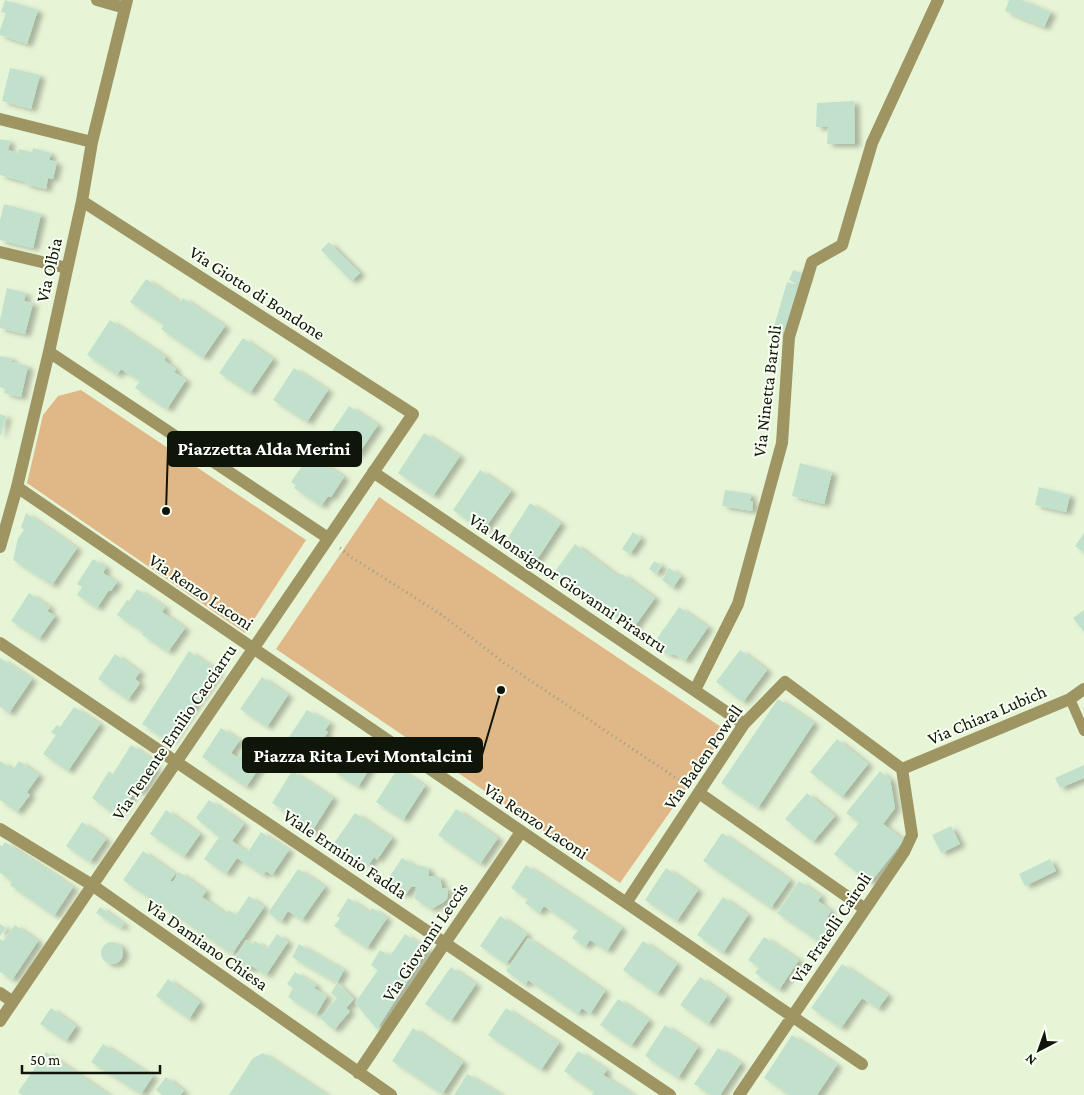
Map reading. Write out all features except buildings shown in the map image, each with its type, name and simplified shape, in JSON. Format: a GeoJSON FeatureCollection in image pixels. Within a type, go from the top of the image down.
{"type":"FeatureCollection","features":[{"type":"Feature","properties":{"kind":"street"},"geometry":{"type":"LineString","coordinates":[[97,0],[126,4]]}},
{"type":"Feature","properties":{"kind":"street","name":"Via Ninetta Bartoli"},"geometry":{"type":"LineString","coordinates":[[695,690],[738,604],[782,443],[788,337],[812,262],[842,245],[872,143],[938,0]]}},
{"type":"Feature","properties":{"kind":"street","name":"Via Olbia"},"geometry":{"type":"LineString","coordinates":[[0,547],[17,487],[49,352],[82,201],[92,142],[126,4]]}},
{"type":"Feature","properties":{"kind":"street"},"geometry":{"type":"LineString","coordinates":[[0,120],[92,142]]}},
{"type":"Feature","properties":{"kind":"street","name":"Via Giotto di Bondone"},"geometry":{"type":"LineString","coordinates":[[82,201],[413,414]]}},
{"type":"Feature","properties":{"kind":"street"},"geometry":{"type":"LineString","coordinates":[[0,252],[67,268]]}},
{"type":"Feature","properties":{"kind":"street"},"geometry":{"type":"LineString","coordinates":[[49,352],[328,538]]}},
{"type":"Feature","properties":{"kind":"street","name":"Via Tenente Emilio Cacciarru"},"geometry":{"type":"LineString","coordinates":[[0,1021],[413,414]]}},
{"type":"Feature","properties":{"kind":"street","name":"Via Monsignor Giovanni Pirastru"},"geometry":{"type":"LineString","coordinates":[[373,472],[744,724]]}},
{"type":"Feature","properties":{"kind":"street","name":"Via Renzo Laconi"},"geometry":{"type":"LineString","coordinates":[[17,487],[862,1064]]}},
{"type":"Feature","properties":{"kind":"street","name":"Viale Erminio Fadda"},"geometry":{"type":"LineString","coordinates":[[0,642],[670,1095]]}},
{"type":"Feature","properties":{"kind":"street","name":"Via Baden Powell"},"geometry":{"type":"LineString","coordinates":[[626,903],[744,724],[785,682],[902,769]]}},
{"type":"Feature","properties":{"kind":"street","name":"Via Chiara Lubich"},"geometry":{"type":"LineString","coordinates":[[902,769],[1070,699],[1084,689]]}},
{"type":"Feature","properties":{"kind":"street","name":"Via Fratelli Cairoli"},"geometry":{"type":"LineString","coordinates":[[739,1095],[904,852],[912,835],[902,769]]}},
{"type":"Feature","properties":{"kind":"street"},"geometry":{"type":"LineString","coordinates":[[698,793],[865,908]]}},
{"type":"Feature","properties":{"kind":"street","name":"Via Damiano Chiesa"},"geometry":{"type":"LineString","coordinates":[[0,829],[92,885],[391,1095]]}},
{"type":"Feature","properties":{"kind":"street","name":"Via Giovanni Leccis"},"geometry":{"type":"LineString","coordinates":[[358,1073],[445,942],[522,832]]}},
{"type":"Feature","properties":{"kind":"street"},"geometry":{"type":"LineString","coordinates":[[0,993],[13,1002]]}},
{"type":"Feature","properties":{"kind":"lane"},"geometry":{"type":"LineString","coordinates":[[1070,699],[1084,731]]}},
{"type":"Feature","properties":{"kind":"path"},"geometry":{"type":"LineString","coordinates":[[328,538],[351,557],[442,615],[504,662],[698,793]]}},
{"type":"Feature","properties":{"kind":"shaded area"},"geometry":{"type":"Polygon","coordinates":[[[81,390],[306,540],[245,633],[27,483],[43,415],[58,396],[81,390]]]}},
{"type":"Feature","properties":{"kind":"shaded area"},"geometry":{"type":"Polygon","coordinates":[[[379,497],[727,731],[620,883],[276,649],[379,497]]]}},
{"type":"Feature","properties":{"kind":"place","name":"Piazzetta Alda Merini"},"geometry":{"type":"Point","coordinates":[166,511]}},
{"type":"Feature","properties":{"kind":"place","name":"Piazza Rita Levi Montalcini"},"geometry":{"type":"Point","coordinates":[501,690]}}]}
